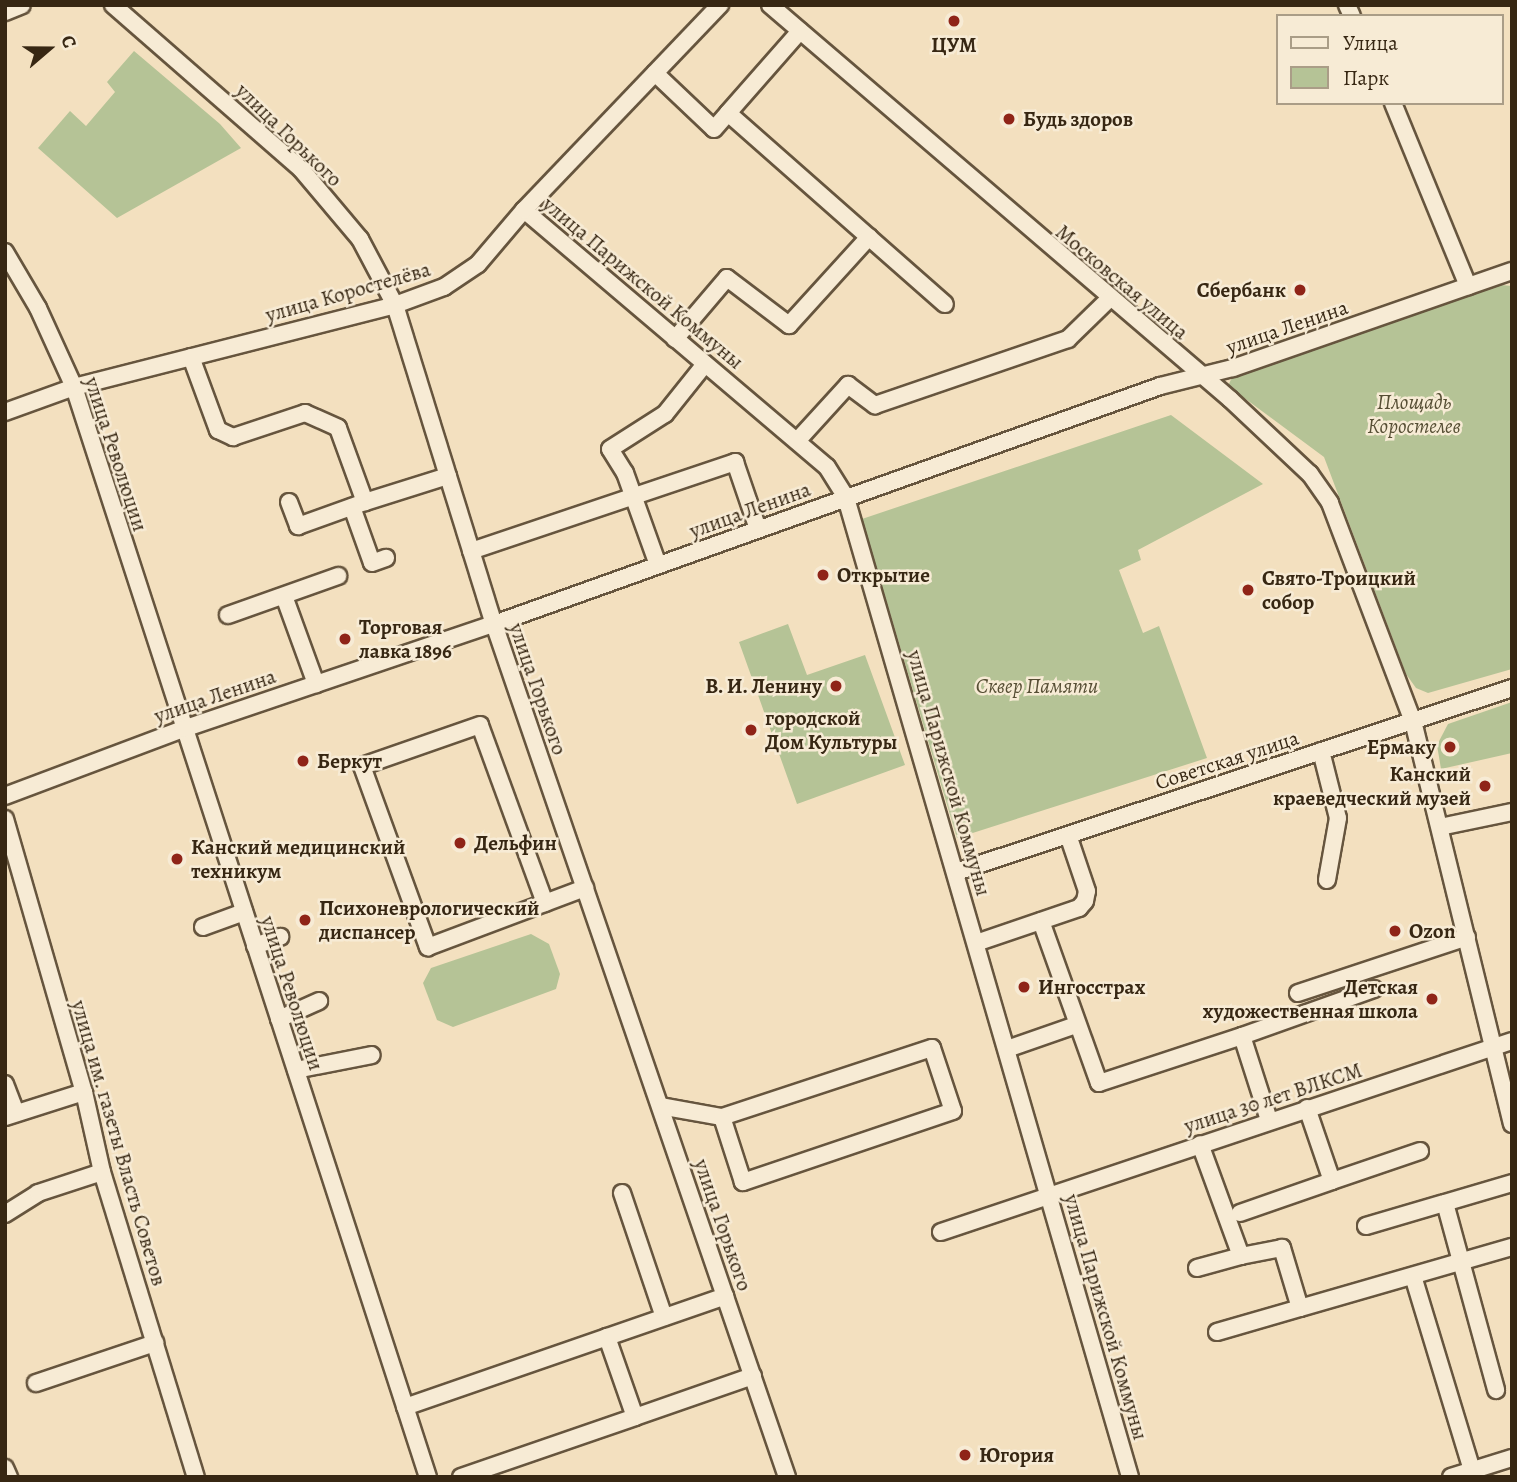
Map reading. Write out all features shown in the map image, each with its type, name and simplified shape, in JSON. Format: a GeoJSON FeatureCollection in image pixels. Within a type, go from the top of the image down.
{"type":"FeatureCollection","features":[{"type":"Feature","properties":{"kind":"street"},"geometry":{"type":"LineString","coordinates":[[5,12],[22,5]]}},
{"type":"Feature","properties":{"kind":"street","name":"улица Горького"},"geometry":{"type":"LineString","coordinates":[[113,5],[301,169],[360,239],[395,305],[494,624],[787,1477]]}},
{"type":"Feature","properties":{"kind":"street","name":"улица Коростелёва"},"geometry":{"type":"LineString","coordinates":[[5,412],[74,387],[395,305],[444,288],[478,264],[524,210],[720,5]]}},
{"type":"Feature","properties":{"kind":"street","name":"Московская улица"},"geometry":{"type":"LineString","coordinates":[[771,5],[1310,474],[1330,503],[1413,721],[1512,1124]]}},
{"type":"Feature","properties":{"kind":"street"},"geometry":{"type":"LineString","coordinates":[[655,73],[714,129],[800,31]]}},
{"type":"Feature","properties":{"kind":"street"},"geometry":{"type":"LineString","coordinates":[[1394,105],[1468,286]]}},
{"type":"Feature","properties":{"kind":"street"},"geometry":{"type":"LineString","coordinates":[[728,113],[945,304]]}},
{"type":"Feature","properties":{"kind":"street","name":"улица Парижской Коммуны"},"geometry":{"type":"LineString","coordinates":[[524,210],[827,467],[846,498],[1130,1477]]}},
{"type":"Feature","properties":{"kind":"street"},"geometry":{"type":"LineString","coordinates":[[676,339],[727,278],[789,325],[869,237]]}},
{"type":"Feature","properties":{"kind":"street","name":"улица Революции"},"geometry":{"type":"LineString","coordinates":[[5,252],[38,308],[74,387],[428,1477]]}},
{"type":"Feature","properties":{"kind":"street","name":"улица Ленина"},"geometry":{"type":"LineString","coordinates":[[5,796],[183,729],[494,624],[1160,386],[1201,378],[1512,271]]}},
{"type":"Feature","properties":{"kind":"street"},"geometry":{"type":"LineString","coordinates":[[797,441],[848,384],[875,405],[1068,339],[1110,298]]}},
{"type":"Feature","properties":{"kind":"street"},"geometry":{"type":"LineString","coordinates":[[191,357],[218,430],[233,437],[305,413],[338,428],[372,563],[386,558]]}},
{"type":"Feature","properties":{"kind":"street"},"geometry":{"type":"LineString","coordinates":[[657,565],[634,497],[610,449],[665,414],[705,364]]}},
{"type":"Feature","properties":{"kind":"street"},"geometry":{"type":"LineString","coordinates":[[471,551],[735,462],[758,529]]}},
{"type":"Feature","properties":{"kind":"street"},"geometry":{"type":"LineString","coordinates":[[289,502],[298,526],[448,476]]}},
{"type":"Feature","properties":{"kind":"street"},"geometry":{"type":"LineString","coordinates":[[228,615],[338,576]]}},
{"type":"Feature","properties":{"kind":"street"},"geometry":{"type":"LineString","coordinates":[[284,596],[316,684]]}},
{"type":"Feature","properties":{"kind":"street","name":"Советская улица"},"geometry":{"type":"LineString","coordinates":[[956,872],[1512,688]]}},
{"type":"Feature","properties":{"kind":"street"},"geometry":{"type":"LineString","coordinates":[[545,903],[480,725],[362,766],[428,947],[585,888]]}},
{"type":"Feature","properties":{"kind":"street"},"geometry":{"type":"LineString","coordinates":[[1321,751],[1338,818],[1327,880]]}},
{"type":"Feature","properties":{"kind":"street"},"geometry":{"type":"LineString","coordinates":[[1440,827],[1512,812]]}},
{"type":"Feature","properties":{"kind":"street","name":"улица им. газеты Власть Советов"},"geometry":{"type":"LineString","coordinates":[[5,819],[84,1092],[102,1172],[196,1477]]}},
{"type":"Feature","properties":{"kind":"street"},"geometry":{"type":"LineString","coordinates":[[976,943],[1085,901],[1087,891],[1068,835]]}},
{"type":"Feature","properties":{"kind":"street"},"geometry":{"type":"LineString","coordinates":[[203,926],[244,912]]}},
{"type":"Feature","properties":{"kind":"street"},"geometry":{"type":"LineString","coordinates":[[1041,920],[1094,1077],[1106,1084],[1374,989]]}},
{"type":"Feature","properties":{"kind":"street"},"geometry":{"type":"LineString","coordinates":[[255,946],[280,937]]}},
{"type":"Feature","properties":{"kind":"street"},"geometry":{"type":"LineString","coordinates":[[1298,993],[1467,937]]}},
{"type":"Feature","properties":{"kind":"street"},"geometry":{"type":"LineString","coordinates":[[279,1019],[319,1001]]}},
{"type":"Feature","properties":{"kind":"street"},"geometry":{"type":"LineString","coordinates":[[1007,1049],[1076,1025]]}},
{"type":"Feature","properties":{"kind":"street"},"geometry":{"type":"LineString","coordinates":[[1242,1036],[1269,1120]]}},
{"type":"Feature","properties":{"kind":"street","name":"улица 30 лет ВЛКСМ"},"geometry":{"type":"LineString","coordinates":[[941,1232],[1269,1120],[1512,1041]]}},
{"type":"Feature","properties":{"kind":"street"},"geometry":{"type":"LineString","coordinates":[[660,1106],[722,1117],[932,1048],[953,1111],[743,1181],[722,1117]]}},
{"type":"Feature","properties":{"kind":"street"},"geometry":{"type":"LineString","coordinates":[[296,1070],[372,1055]]}},
{"type":"Feature","properties":{"kind":"street"},"geometry":{"type":"LineString","coordinates":[[5,1084],[11,1114],[84,1092]]}},
{"type":"Feature","properties":{"kind":"street"},"geometry":{"type":"LineString","coordinates":[[1307,1108],[1332,1181]]}},
{"type":"Feature","properties":{"kind":"street"},"geometry":{"type":"LineString","coordinates":[[1200,1144],[1241,1255]]}},
{"type":"Feature","properties":{"kind":"street"},"geometry":{"type":"LineString","coordinates":[[1240,1213],[1420,1151]]}},
{"type":"Feature","properties":{"kind":"street"},"geometry":{"type":"LineString","coordinates":[[5,1214],[38,1193],[102,1172]]}},
{"type":"Feature","properties":{"kind":"street"},"geometry":{"type":"LineString","coordinates":[[1366,1226],[1512,1182]]}},
{"type":"Feature","properties":{"kind":"street"},"geometry":{"type":"LineString","coordinates":[[622,1193],[664,1317]]}},
{"type":"Feature","properties":{"kind":"street"},"geometry":{"type":"LineString","coordinates":[[1445,1203],[1496,1390]]}},
{"type":"Feature","properties":{"kind":"street"},"geometry":{"type":"LineString","coordinates":[[1217,1332],[1512,1247]]}},
{"type":"Feature","properties":{"kind":"street"},"geometry":{"type":"LineString","coordinates":[[1197,1268],[1241,1255],[1282,1248],[1300,1308]]}},
{"type":"Feature","properties":{"kind":"street"},"geometry":{"type":"LineString","coordinates":[[1413,1276],[1472,1470]]}},
{"type":"Feature","properties":{"kind":"street"},"geometry":{"type":"LineString","coordinates":[[405,1407],[725,1296]]}},
{"type":"Feature","properties":{"kind":"street"},"geometry":{"type":"LineString","coordinates":[[607,1337],[635,1417]]}},
{"type":"Feature","properties":{"kind":"street"},"geometry":{"type":"LineString","coordinates":[[36,1383],[155,1343]]}},
{"type":"Feature","properties":{"kind":"street"},"geometry":{"type":"LineString","coordinates":[[461,1477],[753,1376]]}},
{"type":"Feature","properties":{"kind":"street"},"geometry":{"type":"LineString","coordinates":[[1451,1477],[1512,1458]]}},
{"type":"Feature","properties":{"kind":"street"},"geometry":{"type":"LineString","coordinates":[[5,1468],[9,1477]]}},
{"type":"Feature","properties":{"kind":"green space"},"geometry":{"type":"Polygon","coordinates":[[[134,51],[220,124],[241,148],[117,218],[38,148],[70,111],[86,126],[115,92],[107,82],[134,51]]]}},
{"type":"Feature","properties":{"kind":"green space","name":"Площадь Коростелев"},"geometry":{"type":"Polygon","coordinates":[[[1491,284],[1512,286],[1512,669],[1428,693],[1416,688],[1406,674],[1324,457],[1228,386],[1234,373],[1491,284]]]}},
{"type":"Feature","properties":{"kind":"green space","name":"Сквер Памяти"},"geometry":{"type":"Polygon","coordinates":[[[1171,415],[1263,484],[1138,550],[1141,560],[1119,570],[1143,633],[1159,626],[1207,758],[957,838],[862,519],[1171,415]]]}},
{"type":"Feature","properties":{"kind":"green space"},"geometry":{"type":"Polygon","coordinates":[[[788,624],[807,675],[865,655],[905,765],[797,804],[739,642],[788,624]]]}},
{"type":"Feature","properties":{"kind":"green space"},"geometry":{"type":"Polygon","coordinates":[[[1512,702],[1512,753],[1441,769],[1437,745],[1448,724],[1512,702]]]}},
{"type":"Feature","properties":{"kind":"green space"},"geometry":{"type":"Polygon","coordinates":[[[531,934],[549,944],[560,974],[556,989],[453,1027],[437,1020],[423,983],[431,968],[531,934]]]}},
{"type":"Feature","properties":{"kind":"place","name":"ЦУМ"},"geometry":{"type":"Point","coordinates":[954,21]}},
{"type":"Feature","properties":{"kind":"place","name":"Будь здоров"},"geometry":{"type":"Point","coordinates":[1009,119]}},
{"type":"Feature","properties":{"kind":"place","name":"Сбербанк"},"geometry":{"type":"Point","coordinates":[1300,290]}},
{"type":"Feature","properties":{"kind":"place","name":"Открытие"},"geometry":{"type":"Point","coordinates":[823,575]}},
{"type":"Feature","properties":{"kind":"place","name":"Свято-Троицкий собор"},"geometry":{"type":"Point","coordinates":[1248,590]}},
{"type":"Feature","properties":{"kind":"place","name":"Торговая лавка 1896"},"geometry":{"type":"Point","coordinates":[345,639]}},
{"type":"Feature","properties":{"kind":"place","name":"В. И. Ленину"},"geometry":{"type":"Point","coordinates":[836,686]}},
{"type":"Feature","properties":{"kind":"place","name":"городской Дом Культуры"},"geometry":{"type":"Point","coordinates":[751,730]}},
{"type":"Feature","properties":{"kind":"place","name":"Ермаку"},"geometry":{"type":"Point","coordinates":[1450,747]}},
{"type":"Feature","properties":{"kind":"place","name":"Беркут"},"geometry":{"type":"Point","coordinates":[303,761]}},
{"type":"Feature","properties":{"kind":"place","name":"Канский краеведческий музей"},"geometry":{"type":"Point","coordinates":[1485,786]}},
{"type":"Feature","properties":{"kind":"place","name":"Дельфин"},"geometry":{"type":"Point","coordinates":[460,843]}},
{"type":"Feature","properties":{"kind":"place","name":"Канский медицинский техникум"},"geometry":{"type":"Point","coordinates":[177,859]}},
{"type":"Feature","properties":{"kind":"place","name":"Психоневрологический диспансер"},"geometry":{"type":"Point","coordinates":[305,920]}},
{"type":"Feature","properties":{"kind":"place","name":"Ozon"},"geometry":{"type":"Point","coordinates":[1395,931]}},
{"type":"Feature","properties":{"kind":"place","name":"Ингосстрах"},"geometry":{"type":"Point","coordinates":[1024,987]}},
{"type":"Feature","properties":{"kind":"place","name":"Детская художественная школа"},"geometry":{"type":"Point","coordinates":[1432,999]}},
{"type":"Feature","properties":{"kind":"place","name":"Югория"},"geometry":{"type":"Point","coordinates":[965,1455]}}]}
